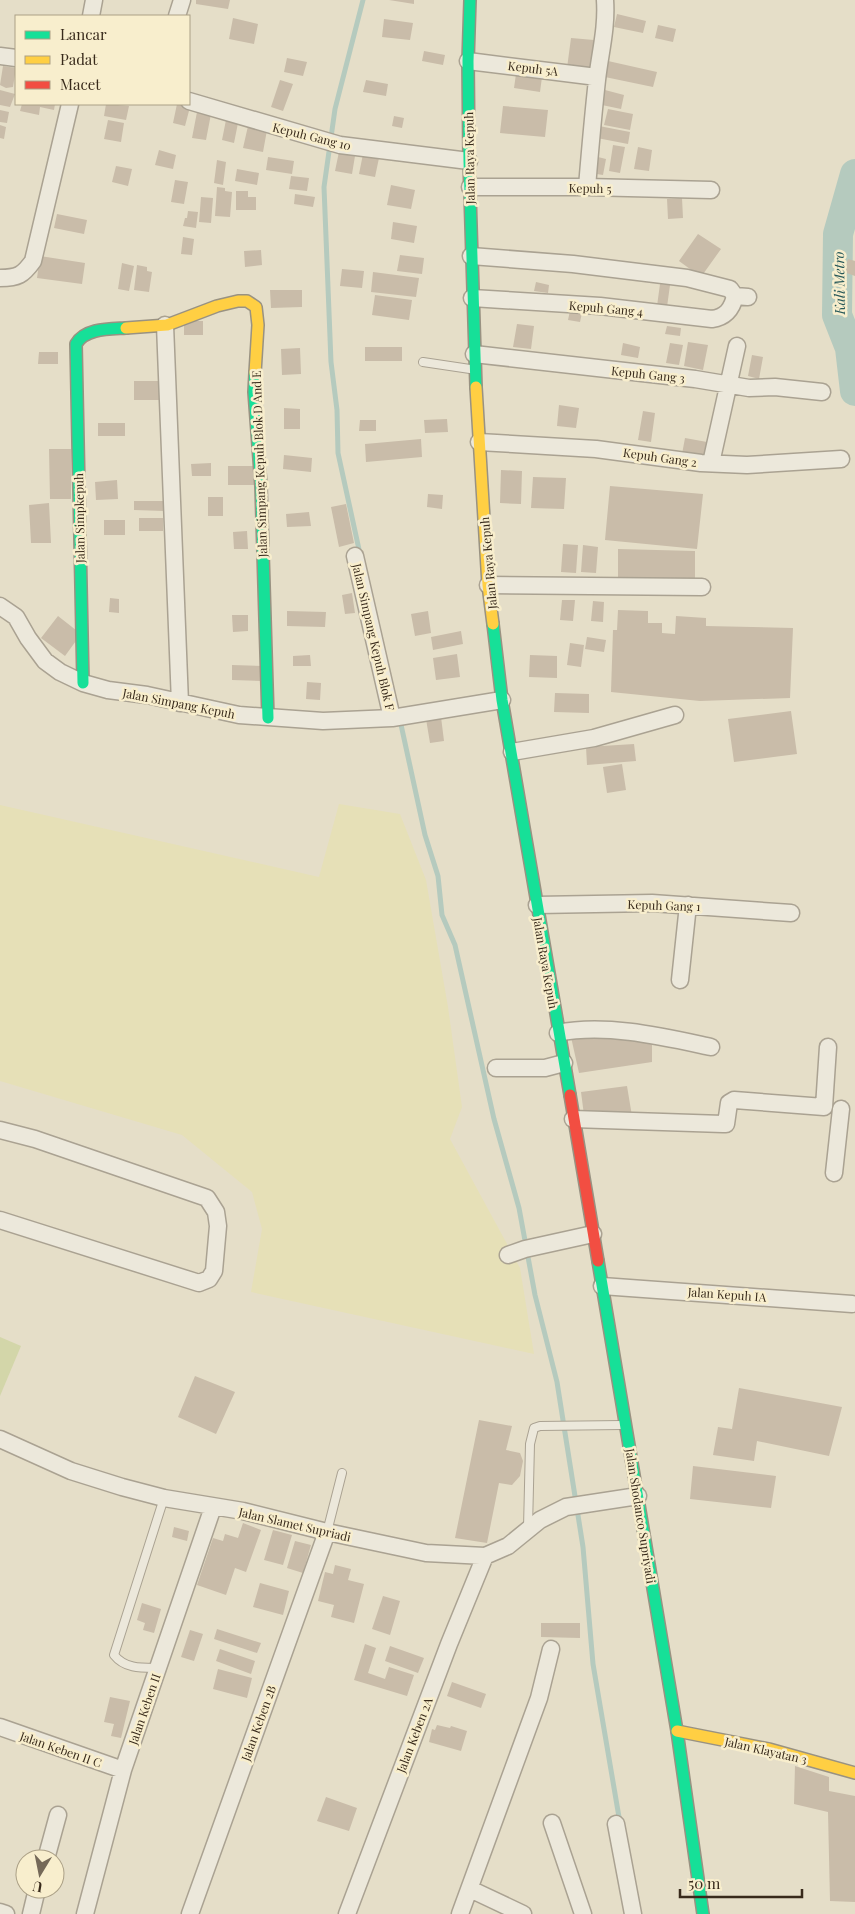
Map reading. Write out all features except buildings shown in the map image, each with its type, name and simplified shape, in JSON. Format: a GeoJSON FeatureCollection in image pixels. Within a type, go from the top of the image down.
{"type":"FeatureCollection","features":[{"type":"Feature","properties":{"kind":"main road","name":"Jalan Raya Kepuh"},"geometry":{"type":"LineString","coordinates":[[470,0],[468,61],[472,298],[474,362],[488,585],[502,700],[574,1119]]}},
{"type":"Feature","properties":{"kind":"main road","name":"Jalan Simpang Kepuh Blok D And E"},"geometry":{"type":"LineString","coordinates":[[165,325],[241,301],[256,307],[258,324],[254,392],[261,486],[268,718]]}},
{"type":"Feature","properties":{"kind":"main road","name":"Jalan Simpkepuh"},"geometry":{"type":"LineString","coordinates":[[83,683],[76,352],[78,338],[109,329],[165,325]]}},
{"type":"Feature","properties":{"kind":"main road","name":"Jalan Shodanco Supriyadi"},"geometry":{"type":"LineString","coordinates":[[574,1119],[677,1731],[703,1914]]}},
{"type":"Feature","properties":{"kind":"main road","name":"Jalan Klayatan 3"},"geometry":{"type":"LineString","coordinates":[[677,1731],[769,1749],[855,1773]]}},
{"type":"Feature","properties":{"kind":"street"},"geometry":{"type":"LineString","coordinates":[[91,15],[94,0]]}},
{"type":"Feature","properties":{"kind":"street"},"geometry":{"type":"LineString","coordinates":[[177,15],[182,0]]}},
{"type":"Feature","properties":{"kind":"street"},"geometry":{"type":"LineString","coordinates":[[588,187],[597,77],[603,47],[606,15],[605,0]]}},
{"type":"Feature","properties":{"kind":"street"},"geometry":{"type":"LineString","coordinates":[[0,56],[15,58]]}},
{"type":"Feature","properties":{"kind":"street","name":"Kepuh 5A"},"geometry":{"type":"LineString","coordinates":[[468,61],[597,77]]}},
{"type":"Feature","properties":{"kind":"street","name":"Kepuh Gang 10"},"geometry":{"type":"LineString","coordinates":[[190,101],[340,145],[469,161]]}},
{"type":"Feature","properties":{"kind":"street"},"geometry":{"type":"LineString","coordinates":[[0,278],[12,278],[25,273],[33,261],[70,105]]}},
{"type":"Feature","properties":{"kind":"street","name":"Kepuh 5"},"geometry":{"type":"LineString","coordinates":[[470,187],[711,190]]}},
{"type":"Feature","properties":{"kind":"street","name":"Kepuh Gang 4"},"geometry":{"type":"LineString","coordinates":[[471,256],[582,265],[687,278],[730,289],[739,299],[728,312],[721,317],[712,319],[600,306],[472,298]]}},
{"type":"Feature","properties":{"kind":"street"},"geometry":{"type":"LineString","coordinates":[[165,325],[180,703]]}},
{"type":"Feature","properties":{"kind":"street"},"geometry":{"type":"LineString","coordinates":[[711,463],[738,346]]}},
{"type":"Feature","properties":{"kind":"street","name":"Kepuh Gang 3"},"geometry":{"type":"LineString","coordinates":[[474,362],[822,392]]}},
{"type":"Feature","properties":{"kind":"street","name":"Kepuh Gang 2"},"geometry":{"type":"LineString","coordinates":[[479,442],[596,449],[711,463],[746,465],[842,458]]}},
{"type":"Feature","properties":{"kind":"street","name":"Jalan Simpang Kepuh Blok F"},"geometry":{"type":"LineString","coordinates":[[355,556],[393,718]]}},
{"type":"Feature","properties":{"kind":"street"},"geometry":{"type":"LineString","coordinates":[[488,585],[702,587]]}},
{"type":"Feature","properties":{"kind":"street","name":"Jalan Simpang Kepuh"},"geometry":{"type":"LineString","coordinates":[[0,606],[16,617],[28,638],[46,661],[60,672],[83,683],[108,690],[146,695],[239,715],[323,721],[393,718],[502,700]]}},
{"type":"Feature","properties":{"kind":"street"},"geometry":{"type":"LineString","coordinates":[[512,752],[594,738],[675,715]]}},
{"type":"Feature","properties":{"kind":"street","name":"Kepuh Gang 1"},"geometry":{"type":"LineString","coordinates":[[536,905],[652,903],[791,913]]}},
{"type":"Feature","properties":{"kind":"street"},"geometry":{"type":"LineString","coordinates":[[680,980],[688,905]]}},
{"type":"Feature","properties":{"kind":"street"},"geometry":{"type":"LineString","coordinates":[[558,1033],[575,1029],[644,1033],[711,1047]]}},
{"type":"Feature","properties":{"kind":"street"},"geometry":{"type":"LineString","coordinates":[[828,1047],[836,1108],[834,1173]]}},
{"type":"Feature","properties":{"kind":"street"},"geometry":{"type":"LineString","coordinates":[[496,1068],[545,1068],[564,1063]]}},
{"type":"Feature","properties":{"kind":"street"},"geometry":{"type":"LineString","coordinates":[[574,1119],[726,1124],[729,1103],[734,1100],[836,1108]]}},
{"type":"Feature","properties":{"kind":"street"},"geometry":{"type":"LineString","coordinates":[[0,1130],[207,1198],[216,1212],[218,1226],[214,1271],[209,1279],[199,1283],[0,1220]]}},
{"type":"Feature","properties":{"kind":"street"},"geometry":{"type":"LineString","coordinates":[[508,1255],[544,1244],[593,1234]]}},
{"type":"Feature","properties":{"kind":"street","name":"Jalan Kepuh IA"},"geometry":{"type":"LineString","coordinates":[[602,1286],[852,1304]]}},
{"type":"Feature","properties":{"kind":"street","name":"Jalan Slamet Supriadi"},"geometry":{"type":"LineString","coordinates":[[0,1439],[71,1472],[164,1498],[242,1511],[327,1532],[426,1552],[484,1556],[508,1546],[540,1520],[566,1507],[638,1496]]}},
{"type":"Feature","properties":{"kind":"street","name":"Jalan Keben II"},"geometry":{"type":"LineString","coordinates":[[85,1914],[123,1770],[213,1506]]}},
{"type":"Feature","properties":{"kind":"street","name":"Jalan Keben 2B"},"geometry":{"type":"LineString","coordinates":[[190,1914],[327,1532]]}},
{"type":"Feature","properties":{"kind":"street","name":"Jalan Keben 2A"},"geometry":{"type":"LineString","coordinates":[[347,1914],[484,1556]]}},
{"type":"Feature","properties":{"kind":"street"},"geometry":{"type":"LineString","coordinates":[[460,1914],[539,1698],[551,1649]]}},
{"type":"Feature","properties":{"kind":"street","name":"Jalan Keben II C"},"geometry":{"type":"LineString","coordinates":[[0,1727],[123,1770]]}},
{"type":"Feature","properties":{"kind":"street"},"geometry":{"type":"LineString","coordinates":[[49,1849],[58,1815]]}},
{"type":"Feature","properties":{"kind":"street"},"geometry":{"type":"LineString","coordinates":[[552,1823],[583,1914]]}},
{"type":"Feature","properties":{"kind":"street"},"geometry":{"type":"LineString","coordinates":[[616,1824],[633,1914]]}},
{"type":"Feature","properties":{"kind":"street"},"geometry":{"type":"LineString","coordinates":[[470,1889],[523,1914]]}},
{"type":"Feature","properties":{"kind":"street"},"geometry":{"type":"LineString","coordinates":[[31,1914],[35,1899]]}},
{"type":"Feature","properties":{"kind":"street"},"geometry":{"type":"LineString","coordinates":[[0,1912],[6,1914]]}},
{"type":"Feature","properties":{"kind":"lane"},"geometry":{"type":"LineString","coordinates":[[422,362],[474,362]]}},
{"type":"Feature","properties":{"kind":"lane"},"geometry":{"type":"LineString","coordinates":[[528,1530],[532,1435],[534,1428],[540,1426],[626,1425]]}},
{"type":"Feature","properties":{"kind":"lane"},"geometry":{"type":"LineString","coordinates":[[327,1532],[342,1473]]}},
{"type":"Feature","properties":{"kind":"lane"},"geometry":{"type":"LineString","coordinates":[[158,1668],[138,1668],[119,1661],[114,1655],[164,1498]]}},
{"type":"Feature","properties":{"kind":"shaded area"},"geometry":{"type":"Polygon","coordinates":[[[339,804],[400,814],[426,880],[448,1007],[462,1107],[450,1139],[520,1268],[534,1354],[251,1292],[262,1229],[252,1192],[182,1135],[0,1081],[0,805],[319,877],[339,804]]]}},
{"type":"Feature","properties":{"kind":"green space"},"geometry":{"type":"Polygon","coordinates":[[[0,1337],[21,1346],[0,1396],[0,1337]]]}},
{"type":"Feature","properties":{"kind":"waterway"},"geometry":{"type":"LineString","coordinates":[[360,554],[338,453],[337,410],[331,362],[324,187],[335,109],[363,0]]}},
{"type":"Feature","properties":{"kind":"waterway","name":"Kali Metro"},"geometry":{"type":"LineString","coordinates":[[855,174],[838,234],[837,315],[850,348],[855,391]]}},
{"type":"Feature","properties":{"kind":"waterway"},"geometry":{"type":"LineString","coordinates":[[400,720],[425,835],[438,876],[442,915],[455,945],[494,1119],[519,1208],[535,1295],[557,1382],[583,1547],[593,1664],[620,1823]]}},
{"type":"Feature","properties":{"kind":"traffic: fast"},"geometry":{"type":"LineString","coordinates":[[470,0],[468,61],[469,161],[476,387]]}},
{"type":"Feature","properties":{"kind":"traffic: fast"},"geometry":{"type":"LineString","coordinates":[[83,683],[76,344],[85,335],[98,330],[126,328]]}},
{"type":"Feature","properties":{"kind":"traffic: fast"},"geometry":{"type":"LineString","coordinates":[[255,373],[254,392],[261,486],[268,718]]}},
{"type":"Feature","properties":{"kind":"traffic: fast"},"geometry":{"type":"LineString","coordinates":[[493,624],[502,700],[570,1095]]}},
{"type":"Feature","properties":{"kind":"traffic: fast"},"geometry":{"type":"LineString","coordinates":[[598,1261],[677,1731],[703,1914]]}},
{"type":"Feature","properties":{"kind":"traffic: slow"},"geometry":{"type":"LineString","coordinates":[[126,328],[167,325],[217,306],[247,301],[256,307],[258,325],[255,373]]}},
{"type":"Feature","properties":{"kind":"traffic: slow"},"geometry":{"type":"LineString","coordinates":[[476,387],[488,585],[493,624]]}},
{"type":"Feature","properties":{"kind":"traffic: slow"},"geometry":{"type":"LineString","coordinates":[[677,1731],[769,1749],[855,1773]]}},
{"type":"Feature","properties":{"kind":"traffic: jam"},"geometry":{"type":"LineString","coordinates":[[570,1095],[598,1261]]}}]}
